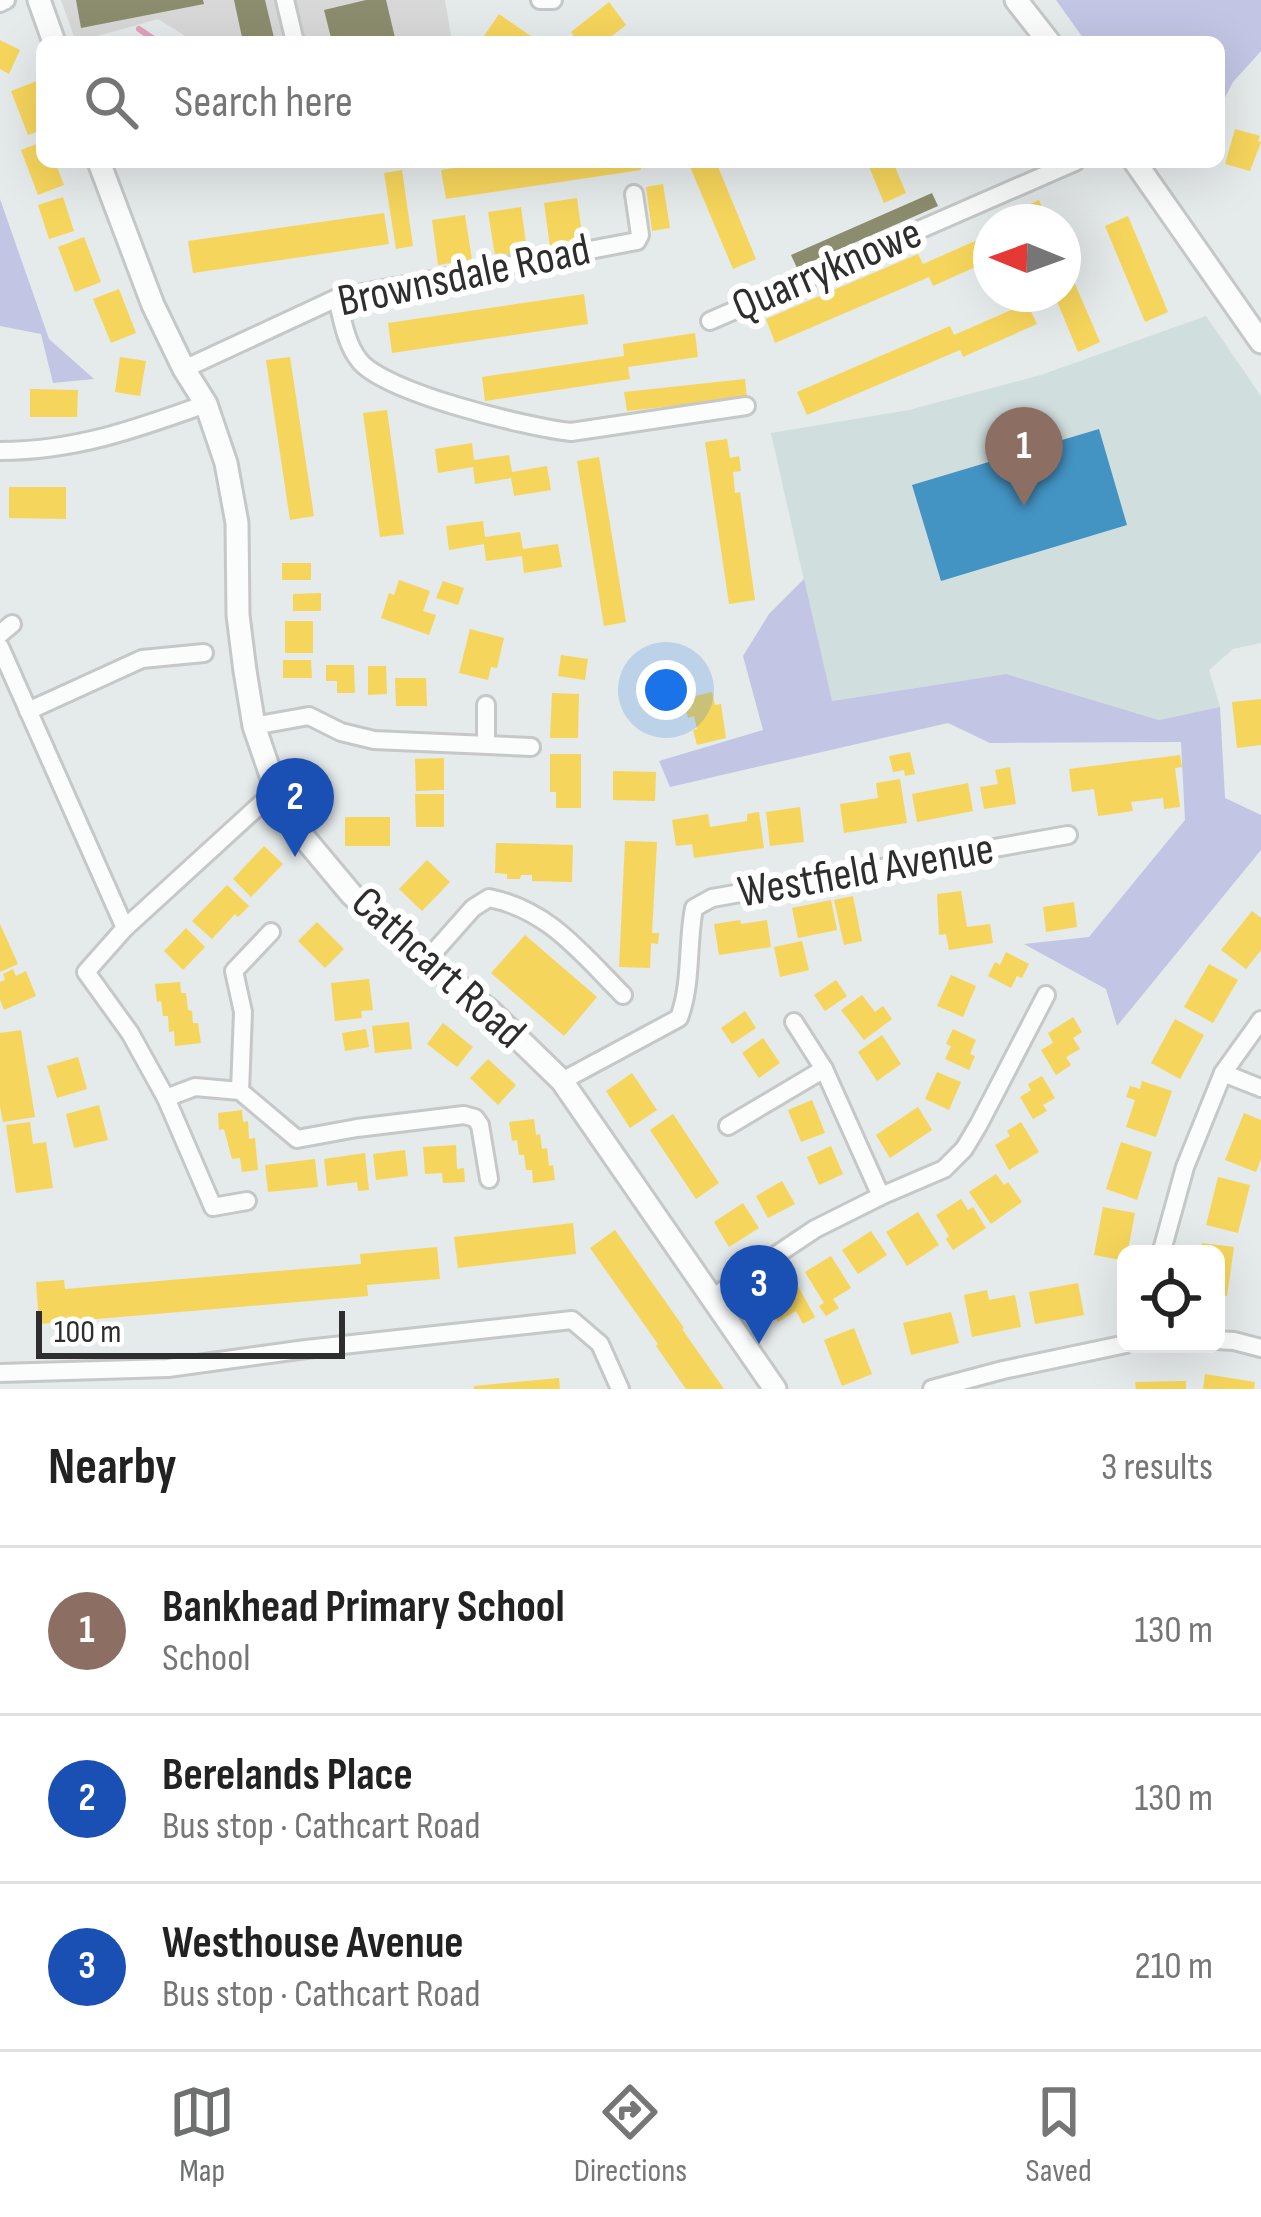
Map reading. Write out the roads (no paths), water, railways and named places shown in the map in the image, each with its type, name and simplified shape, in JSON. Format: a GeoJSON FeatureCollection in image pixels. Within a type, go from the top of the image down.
{"type":"FeatureCollection","features":[{"type":"Feature","properties":{"kind":"street"},"geometry":{"type":"LineString","coordinates":[[39,0],[52,36]]}},
{"type":"Feature","properties":{"kind":"street"},"geometry":{"type":"LineString","coordinates":[[285,0],[294,36]]}},
{"type":"Feature","properties":{"kind":"street"},"geometry":{"type":"LineString","coordinates":[[540,0],[553,0]]}},
{"type":"Feature","properties":{"kind":"street"},"geometry":{"type":"LineString","coordinates":[[1016,0],[1044,36]]}},
{"type":"Feature","properties":{"kind":"street","name":"Cathcart Road"},"geometry":{"type":"LineString","coordinates":[[101,168],[153,305],[206,404],[226,463],[237,523],[238,615],[254,726],[276,790],[302,834],[352,895],[490,1010],[562,1081],[775,1389]]}},
{"type":"Feature","properties":{"kind":"street","name":"Quarryknowe"},"geometry":{"type":"LineString","coordinates":[[710,321],[1062,168]]}},
{"type":"Feature","properties":{"kind":"street"},"geometry":{"type":"LineString","coordinates":[[1139,168],[1261,342]]}},
{"type":"Feature","properties":{"kind":"street","name":"Brownsdale Road"},"geometry":{"type":"LineString","coordinates":[[184,369],[337,298],[637,241],[634,194]]}},
{"type":"Feature","properties":{"kind":"street"},"geometry":{"type":"LineString","coordinates":[[337,298],[360,363],[431,398],[505,419],[571,432],[746,406]]}},
{"type":"Feature","properties":{"kind":"street"},"geometry":{"type":"LineString","coordinates":[[0,451],[39,451],[94,442],[206,404]]}},
{"type":"Feature","properties":{"kind":"street"},"geometry":{"type":"LineString","coordinates":[[0,647],[125,928]]}},
{"type":"Feature","properties":{"kind":"street"},"geometry":{"type":"LineString","coordinates":[[28,711],[142,658],[204,653]]}},
{"type":"Feature","properties":{"kind":"street"},"geometry":{"type":"LineString","coordinates":[[486,705],[486,744]]}},
{"type":"Feature","properties":{"kind":"street"},"geometry":{"type":"LineString","coordinates":[[254,726],[309,716],[341,732],[374,740],[531,747]]}},
{"type":"Feature","properties":{"kind":"street"},"geometry":{"type":"LineString","coordinates":[[247,1202],[213,1207],[166,1098],[130,1033],[86,972],[125,928],[276,790]]}},
{"type":"Feature","properties":{"kind":"street","name":"Westfield Avenue"},"geometry":{"type":"LineString","coordinates":[[562,1081],[680,1018],[686,1000],[694,908],[712,898],[1068,835]]}},
{"type":"Feature","properties":{"kind":"street"},"geometry":{"type":"LineString","coordinates":[[426,961],[472,908],[488,898],[510,902],[552,924],[623,995]]}},
{"type":"Feature","properties":{"kind":"street"},"geometry":{"type":"LineString","coordinates":[[240,1091],[243,1012],[234,971],[271,932]]}},
{"type":"Feature","properties":{"kind":"street"},"geometry":{"type":"LineString","coordinates":[[712,1298],[814,1229],[944,1169],[964,1149],[1046,995]]}},
{"type":"Feature","properties":{"kind":"street"},"geometry":{"type":"LineString","coordinates":[[1163,1245],[1185,1167],[1222,1072],[1261,1020]]}},
{"type":"Feature","properties":{"kind":"street"},"geometry":{"type":"LineString","coordinates":[[794,1022],[824,1069],[881,1196]]}},
{"type":"Feature","properties":{"kind":"street"},"geometry":{"type":"LineString","coordinates":[[728,1126],[824,1069]]}},
{"type":"Feature","properties":{"kind":"street"},"geometry":{"type":"LineString","coordinates":[[1222,1072],[1261,1088]]}},
{"type":"Feature","properties":{"kind":"street"},"geometry":{"type":"LineString","coordinates":[[166,1098],[195,1087],[240,1091],[297,1139],[464,1115],[480,1125],[489,1179]]}},
{"type":"Feature","properties":{"kind":"street"},"geometry":{"type":"LineString","coordinates":[[0,1373],[168,1368],[572,1320],[600,1344],[620,1389]]}},
{"type":"Feature","properties":{"kind":"street"},"geometry":{"type":"LineString","coordinates":[[1225,1340],[1261,1348]]}},
{"type":"Feature","properties":{"kind":"street"},"geometry":{"type":"LineString","coordinates":[[932,1389],[1117,1346]]}},
{"type":"Feature","properties":{"kind":"waterway"},"geometry":{"type":"LineString","coordinates":[[139,29],[149,36]]}},
{"type":"Feature","properties":{"kind":"place","name":"Bankhead Primary School"},"geometry":{"type":"Point","coordinates":[1024,506]}},
{"type":"Feature","properties":{"kind":"place","name":"Berelands Place"},"geometry":{"type":"Point","coordinates":[295,857]}},
{"type":"Feature","properties":{"kind":"place","name":"Westhouse Avenue"},"geometry":{"type":"Point","coordinates":[759,1344]}}]}
